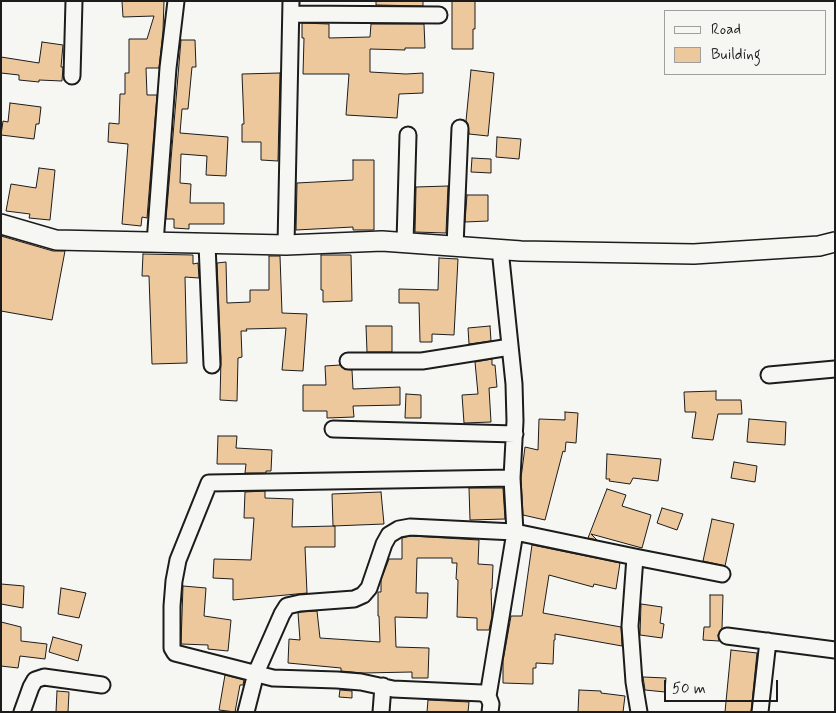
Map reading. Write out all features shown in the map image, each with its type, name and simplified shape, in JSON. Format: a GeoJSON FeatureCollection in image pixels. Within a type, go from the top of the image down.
{"type":"FeatureCollection","features":[{"type":"Feature","properties":{"kind":"street"},"geometry":{"type":"LineString","coordinates":[[72,76],[74,1]]}},
{"type":"Feature","properties":{"kind":"street"},"geometry":{"type":"LineString","coordinates":[[154,243],[168,68],[176,1]]}},
{"type":"Feature","properties":{"kind":"street"},"geometry":{"type":"LineString","coordinates":[[286,245],[291,8],[439,15]]}},
{"type":"Feature","properties":{"kind":"street"},"geometry":{"type":"LineString","coordinates":[[455,246],[460,128]]}},
{"type":"Feature","properties":{"kind":"street"},"geometry":{"type":"LineString","coordinates":[[405,242],[408,135]]}},
{"type":"Feature","properties":{"kind":"street"},"geometry":{"type":"LineString","coordinates":[[1,224],[56,240],[154,243],[286,245],[382,241],[500,249],[694,254],[819,246],[835,242]]}},
{"type":"Feature","properties":{"kind":"street"},"geometry":{"type":"LineString","coordinates":[[207,244],[212,365]]}},
{"type":"Feature","properties":{"kind":"street"},"geometry":{"type":"LineString","coordinates":[[490,712],[491,704],[488,696],[514,532],[512,478],[514,384],[500,249]]}},
{"type":"Feature","properties":{"kind":"street"},"geometry":{"type":"LineString","coordinates":[[348,361],[422,361],[510,347]]}},
{"type":"Feature","properties":{"kind":"street"},"geometry":{"type":"LineString","coordinates":[[769,375],[835,369]]}},
{"type":"Feature","properties":{"kind":"street"},"geometry":{"type":"LineString","coordinates":[[333,429],[514,434]]}},
{"type":"Feature","properties":{"kind":"street"},"geometry":{"type":"LineString","coordinates":[[488,696],[482,693],[393,688],[362,682],[273,678],[175,653],[172,651],[174,581],[182,552],[209,483],[512,478]]}},
{"type":"Feature","properties":{"kind":"street"},"geometry":{"type":"LineString","coordinates":[[246,712],[256,673],[287,606],[300,603],[354,599],[363,595],[369,588],[384,544],[389,535],[399,528],[514,532],[722,574]]}},
{"type":"Feature","properties":{"kind":"street"},"geometry":{"type":"LineString","coordinates":[[635,557],[630,626],[634,682],[639,712]]}},
{"type":"Feature","properties":{"kind":"street"},"geometry":{"type":"LineString","coordinates":[[727,636],[835,650]]}},
{"type":"Feature","properties":{"kind":"street"},"geometry":{"type":"LineString","coordinates":[[760,712],[768,641]]}},
{"type":"Feature","properties":{"kind":"street"},"geometry":{"type":"LineString","coordinates":[[22,712],[30,687],[35,680],[44,677],[102,686]]}},
{"type":"Feature","properties":{"kind":"street"},"geometry":{"type":"LineString","coordinates":[[381,712],[383,686]]}},
{"type":"Feature","properties":{"kind":"building"},"geometry":{"type":"Polygon","coordinates":[[[122,1],[164,1],[159,68],[146,68],[147,95],[157,95],[147,218],[142,217],[141,226],[122,224],[128,144],[108,142],[109,123],[119,124],[120,94],[125,94],[125,73],[129,73],[129,39],[147,39],[154,16],[123,17],[122,1]]]}},
{"type":"Feature","properties":{"kind":"building"},"geometry":{"type":"Polygon","coordinates":[[[376,1],[423,1],[423,6],[376,5],[376,1]]]}},
{"type":"Feature","properties":{"kind":"building"},"geometry":{"type":"Polygon","coordinates":[[[452,1],[475,1],[473,49],[452,49],[452,1]]]}},
{"type":"Feature","properties":{"kind":"building"},"geometry":{"type":"Polygon","coordinates":[[[302,23],[329,24],[329,38],[370,37],[371,24],[424,24],[425,48],[405,48],[405,50],[370,49],[370,72],[423,73],[423,93],[399,94],[397,118],[346,115],[349,74],[303,74],[304,38],[302,38],[302,23]]]}},
{"type":"Feature","properties":{"kind":"building"},"geometry":{"type":"Polygon","coordinates":[[[181,40],[195,40],[196,67],[192,67],[188,109],[182,109],[180,133],[228,137],[226,176],[206,175],[207,156],[181,154],[180,183],[191,184],[190,203],[224,203],[224,224],[189,224],[189,229],[174,228],[174,219],[166,219],[181,40]]]}},
{"type":"Feature","properties":{"kind":"building"},"geometry":{"type":"Polygon","coordinates":[[[42,42],[63,45],[62,81],[39,80],[39,82],[19,80],[19,75],[1,73],[1,57],[39,63],[42,42]]]}},
{"type":"Feature","properties":{"kind":"building"},"geometry":{"type":"Polygon","coordinates":[[[471,70],[494,73],[488,136],[469,134],[466,121],[471,70]]]}},
{"type":"Feature","properties":{"kind":"building"},"geometry":{"type":"Polygon","coordinates":[[[280,73],[278,161],[261,160],[261,142],[242,142],[242,124],[244,124],[242,74],[280,73]]]}},
{"type":"Feature","properties":{"kind":"building"},"geometry":{"type":"Polygon","coordinates":[[[10,103],[41,107],[39,124],[36,124],[34,139],[1,135],[3,121],[8,122],[10,103]]]}},
{"type":"Feature","properties":{"kind":"building"},"geometry":{"type":"Polygon","coordinates":[[[497,137],[521,139],[519,159],[496,157],[497,137]]]}},
{"type":"Feature","properties":{"kind":"building"},"geometry":{"type":"Polygon","coordinates":[[[472,158],[491,159],[491,173],[471,172],[472,158]]]}},
{"type":"Feature","properties":{"kind":"building"},"geometry":{"type":"Polygon","coordinates":[[[353,160],[374,160],[374,230],[353,230],[353,227],[296,230],[297,183],[353,180],[353,160]]]}},
{"type":"Feature","properties":{"kind":"building"},"geometry":{"type":"Polygon","coordinates":[[[39,168],[55,170],[50,220],[29,218],[30,214],[6,211],[11,184],[36,188],[39,168]]]}},
{"type":"Feature","properties":{"kind":"building"},"geometry":{"type":"Polygon","coordinates":[[[448,186],[446,233],[415,232],[416,187],[448,186]]]}},
{"type":"Feature","properties":{"kind":"building"},"geometry":{"type":"Polygon","coordinates":[[[467,195],[488,195],[488,221],[465,222],[467,195]]]}},
{"type":"Feature","properties":{"kind":"building"},"geometry":{"type":"Polygon","coordinates":[[[1,236],[53,251],[65,251],[52,320],[1,311],[1,236]]]}},
{"type":"Feature","properties":{"kind":"building"},"geometry":{"type":"Polygon","coordinates":[[[143,254],[193,255],[193,264],[198,263],[199,278],[185,277],[187,363],[152,364],[149,276],[142,276],[143,254]]]}},
{"type":"Feature","properties":{"kind":"building"},"geometry":{"type":"Polygon","coordinates":[[[321,255],[351,255],[352,301],[323,302],[321,255]]]}},
{"type":"Feature","properties":{"kind":"building"},"geometry":{"type":"Polygon","coordinates":[[[269,256],[280,256],[282,313],[307,314],[303,371],[282,370],[286,328],[246,329],[247,331],[241,331],[242,357],[238,358],[237,401],[220,400],[221,358],[217,263],[226,262],[227,303],[250,302],[250,290],[269,290],[269,256]]]}},
{"type":"Feature","properties":{"kind":"building"},"geometry":{"type":"Polygon","coordinates":[[[439,258],[458,259],[454,335],[432,334],[432,342],[420,342],[419,303],[399,303],[399,289],[438,290],[439,258]]]}},
{"type":"Feature","properties":{"kind":"building"},"geometry":{"type":"Polygon","coordinates":[[[366,326],[392,326],[392,352],[367,352],[366,326]]]}},
{"type":"Feature","properties":{"kind":"building"},"geometry":{"type":"Polygon","coordinates":[[[490,326],[491,341],[469,344],[468,328],[490,326]]]}},
{"type":"Feature","properties":{"kind":"building"},"geometry":{"type":"Polygon","coordinates":[[[492,359],[492,365],[495,365],[497,387],[489,388],[491,422],[464,423],[462,395],[478,394],[475,362],[492,359]]]}},
{"type":"Feature","properties":{"kind":"building"},"geometry":{"type":"Polygon","coordinates":[[[340,365],[344,369],[352,370],[353,389],[400,387],[400,405],[353,406],[354,417],[327,418],[327,411],[303,411],[303,385],[326,385],[325,366],[340,365]]]}},
{"type":"Feature","properties":{"kind":"building"},"geometry":{"type":"Polygon","coordinates":[[[716,391],[716,400],[741,400],[742,414],[718,414],[713,440],[692,438],[696,412],[685,412],[684,392],[716,391]]]}},
{"type":"Feature","properties":{"kind":"building"},"geometry":{"type":"Polygon","coordinates":[[[406,394],[421,395],[421,418],[405,418],[406,394]]]}},
{"type":"Feature","properties":{"kind":"building"},"geometry":{"type":"Polygon","coordinates":[[[565,412],[578,413],[576,443],[566,442],[565,452],[563,451],[545,520],[523,515],[521,478],[525,447],[538,450],[539,419],[565,420],[565,412]]]}},
{"type":"Feature","properties":{"kind":"building"},"geometry":{"type":"Polygon","coordinates":[[[749,419],[786,422],[785,445],[747,442],[749,419]]]}},
{"type":"Feature","properties":{"kind":"building"},"geometry":{"type":"Polygon","coordinates":[[[218,436],[237,436],[236,448],[272,450],[271,471],[266,471],[266,473],[245,473],[246,464],[217,464],[218,436]]]}},
{"type":"Feature","properties":{"kind":"building"},"geometry":{"type":"Polygon","coordinates":[[[607,454],[661,459],[658,481],[633,478],[630,484],[609,481],[610,479],[606,479],[607,454]]]}},
{"type":"Feature","properties":{"kind":"building"},"geometry":{"type":"Polygon","coordinates":[[[734,462],[757,466],[755,482],[731,478],[734,462]]]}},
{"type":"Feature","properties":{"kind":"building"},"geometry":{"type":"Polygon","coordinates":[[[469,488],[503,488],[505,519],[470,520],[469,488]]]}},
{"type":"Feature","properties":{"kind":"building"},"geometry":{"type":"Polygon","coordinates":[[[607,489],[626,495],[622,506],[651,515],[642,548],[591,534],[597,540],[588,538],[607,489]]]}},
{"type":"Feature","properties":{"kind":"building"},"geometry":{"type":"Polygon","coordinates":[[[265,491],[265,498],[293,499],[292,527],[335,526],[335,547],[305,547],[307,593],[233,600],[233,579],[213,578],[214,559],[251,560],[254,518],[244,518],[245,492],[265,491]]]}},
{"type":"Feature","properties":{"kind":"building"},"geometry":{"type":"Polygon","coordinates":[[[381,492],[384,524],[333,526],[332,494],[381,492]]]}},
{"type":"Feature","properties":{"kind":"building"},"geometry":{"type":"Polygon","coordinates":[[[662,508],[683,514],[677,530],[657,523],[662,508]]]}},
{"type":"Feature","properties":{"kind":"building"},"geometry":{"type":"Polygon","coordinates":[[[712,519],[734,524],[725,566],[703,561],[712,519]]]}},
{"type":"Feature","properties":{"kind":"building"},"geometry":{"type":"Polygon","coordinates":[[[411,536],[479,540],[478,564],[493,565],[491,589],[492,616],[489,630],[477,630],[477,618],[457,617],[457,563],[452,563],[452,558],[417,558],[416,593],[428,593],[427,618],[395,617],[396,647],[429,648],[428,678],[412,678],[412,672],[363,673],[341,671],[341,668],[288,663],[289,639],[300,640],[298,613],[301,612],[317,611],[320,638],[380,642],[378,592],[381,592],[381,580],[389,559],[402,559],[402,538],[411,536]]]}},
{"type":"Feature","properties":{"kind":"building"},"geometry":{"type":"Polygon","coordinates":[[[532,545],[620,563],[616,589],[594,584],[593,587],[549,575],[543,613],[621,627],[622,646],[555,634],[553,664],[536,663],[536,668],[533,668],[533,684],[503,683],[503,661],[511,616],[522,616],[532,545]]]}},
{"type":"Feature","properties":{"kind":"building"},"geometry":{"type":"Polygon","coordinates":[[[1,584],[24,586],[23,608],[1,604],[1,584]]]}},
{"type":"Feature","properties":{"kind":"building"},"geometry":{"type":"Polygon","coordinates":[[[183,586],[206,588],[204,616],[231,620],[228,651],[208,649],[208,645],[181,644],[183,586]]]}},
{"type":"Feature","properties":{"kind":"building"},"geometry":{"type":"Polygon","coordinates":[[[61,588],[86,593],[79,618],[58,614],[61,588]]]}},
{"type":"Feature","properties":{"kind":"building"},"geometry":{"type":"Polygon","coordinates":[[[710,595],[723,595],[722,628],[718,635],[719,641],[703,640],[704,627],[710,627],[710,595]]]}},
{"type":"Feature","properties":{"kind":"building"},"geometry":{"type":"Polygon","coordinates":[[[641,604],[662,607],[660,623],[664,624],[662,638],[640,635],[641,604]]]}},
{"type":"Feature","properties":{"kind":"building"},"geometry":{"type":"Polygon","coordinates":[[[1,622],[21,627],[21,641],[47,644],[45,659],[20,656],[18,668],[1,666],[1,622]]]}},
{"type":"Feature","properties":{"kind":"building"},"geometry":{"type":"Polygon","coordinates":[[[53,637],[82,645],[78,661],[49,652],[53,637]]]}},
{"type":"Feature","properties":{"kind":"building"},"geometry":{"type":"Polygon","coordinates":[[[731,650],[757,653],[751,712],[725,712],[731,650]]]}},
{"type":"Feature","properties":{"kind":"building"},"geometry":{"type":"Polygon","coordinates":[[[225,675],[244,680],[243,685],[240,685],[235,712],[219,710],[225,675]]]}},
{"type":"Feature","properties":{"kind":"building"},"geometry":{"type":"Polygon","coordinates":[[[643,677],[666,678],[665,692],[645,690],[643,677]]]}},
{"type":"Feature","properties":{"kind":"building"},"geometry":{"type":"Polygon","coordinates":[[[340,690],[352,691],[352,698],[339,697],[340,690]]]}},
{"type":"Feature","properties":{"kind":"building"},"geometry":{"type":"Polygon","coordinates":[[[579,690],[601,691],[601,693],[625,696],[623,712],[578,712],[579,690]]]}},
{"type":"Feature","properties":{"kind":"building"},"geometry":{"type":"Polygon","coordinates":[[[57,691],[69,692],[68,712],[56,712],[57,691]]]}},
{"type":"Feature","properties":{"kind":"building"},"geometry":{"type":"Polygon","coordinates":[[[428,700],[469,702],[468,712],[427,712],[428,700]]]}}]}
